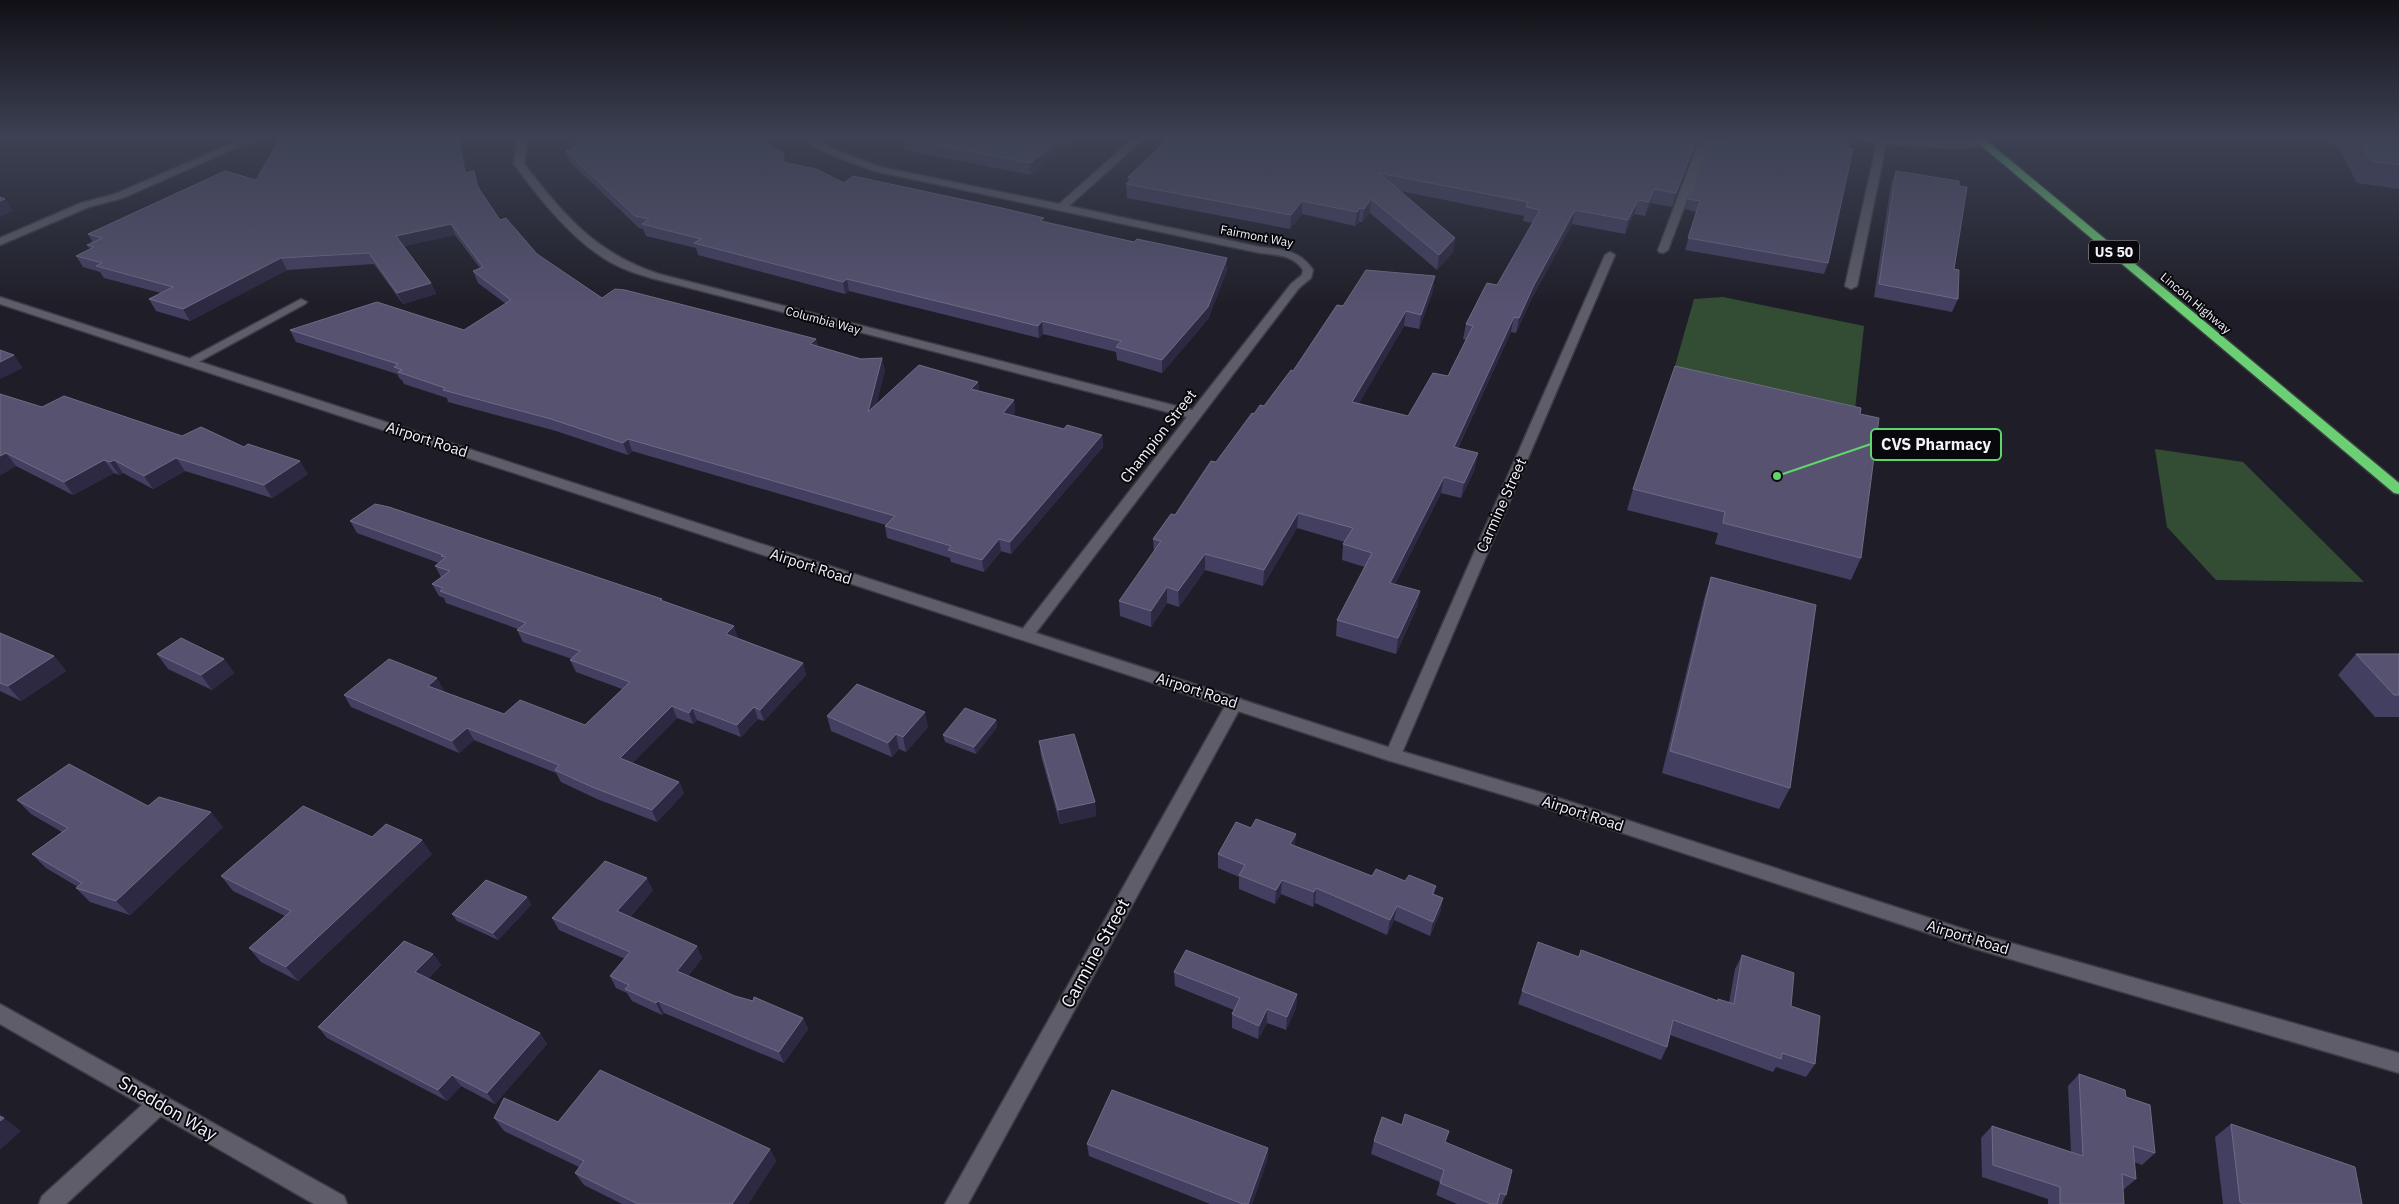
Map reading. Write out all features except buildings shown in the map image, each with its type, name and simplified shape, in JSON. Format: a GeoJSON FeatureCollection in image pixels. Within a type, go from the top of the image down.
{"type":"FeatureCollection","features":[{"type":"Feature","properties":{"kind":"highway","name":"Lincoln Highway"},"geometry":{"type":"LineString","coordinates":[[2042,192],[2399,490]]}},
{"type":"Feature","properties":{"kind":"street"},"geometry":{"type":"LineString","coordinates":[[0,242],[85,205],[128,192]]}},
{"type":"Feature","properties":{"kind":"street","name":"Columbia Way"},"geometry":{"type":"LineString","coordinates":[[543,192],[584,237],[602,252],[628,267],[664,278],[1195,415]]}},
{"type":"Feature","properties":{"kind":"street","name":"Fairmont Way"},"geometry":{"type":"LineString","coordinates":[[986,192],[1260,250],[1292,254],[1300,258]]}},
{"type":"Feature","properties":{"kind":"street"},"geometry":{"type":"LineString","coordinates":[[1061,208],[1079,192]]}},
{"type":"Feature","properties":{"kind":"street"},"geometry":{"type":"LineString","coordinates":[[1663,250],[1685,192]]}},
{"type":"Feature","properties":{"kind":"street"},"geometry":{"type":"LineString","coordinates":[[1851,286],[1871,192]]}},
{"type":"Feature","properties":{"kind":"street","name":"Carmine Street"},"geometry":{"type":"LineString","coordinates":[[1393,755],[1610,255]]}},
{"type":"Feature","properties":{"kind":"street","name":"Champion Street"},"geometry":{"type":"LineString","coordinates":[[1026,635],[1295,286],[1307,276],[1308,270],[1300,258]]}},
{"type":"Feature","properties":{"kind":"street","name":"Airport Road"},"geometry":{"type":"LineString","coordinates":[[0,300],[1393,755],[1540,799],[1976,940],[2044,958],[2158,994],[2290,1029],[2399,1063]]}},
{"type":"Feature","properties":{"kind":"street"},"geometry":{"type":"LineString","coordinates":[[189,362],[301,302]]}},
{"type":"Feature","properties":{"kind":"street","name":"Carmine Street"},"geometry":{"type":"LineString","coordinates":[[956,1204],[1235,702]]}},
{"type":"Feature","properties":{"kind":"street","name":"Sneddon Way"},"geometry":{"type":"LineString","coordinates":[[0,1013],[336,1204]]}},
{"type":"Feature","properties":{"kind":"street"},"geometry":{"type":"LineString","coordinates":[[50,1204],[160,1103]]}},
{"type":"Feature","properties":{"kind":"green space"},"geometry":{"type":"Polygon","coordinates":[[[1723,297],[1864,326],[1853,428],[1669,387],[1694,299],[1723,297]]]}},
{"type":"Feature","properties":{"kind":"green space"},"geometry":{"type":"Polygon","coordinates":[[[2155,449],[2243,462],[2364,582],[2216,580],[2167,527],[2155,449]]]}},
{"type":"Feature","properties":{"kind":"place","name":"CVS Pharmacy"},"geometry":{"type":"Point","coordinates":[1777,476]}}]}
